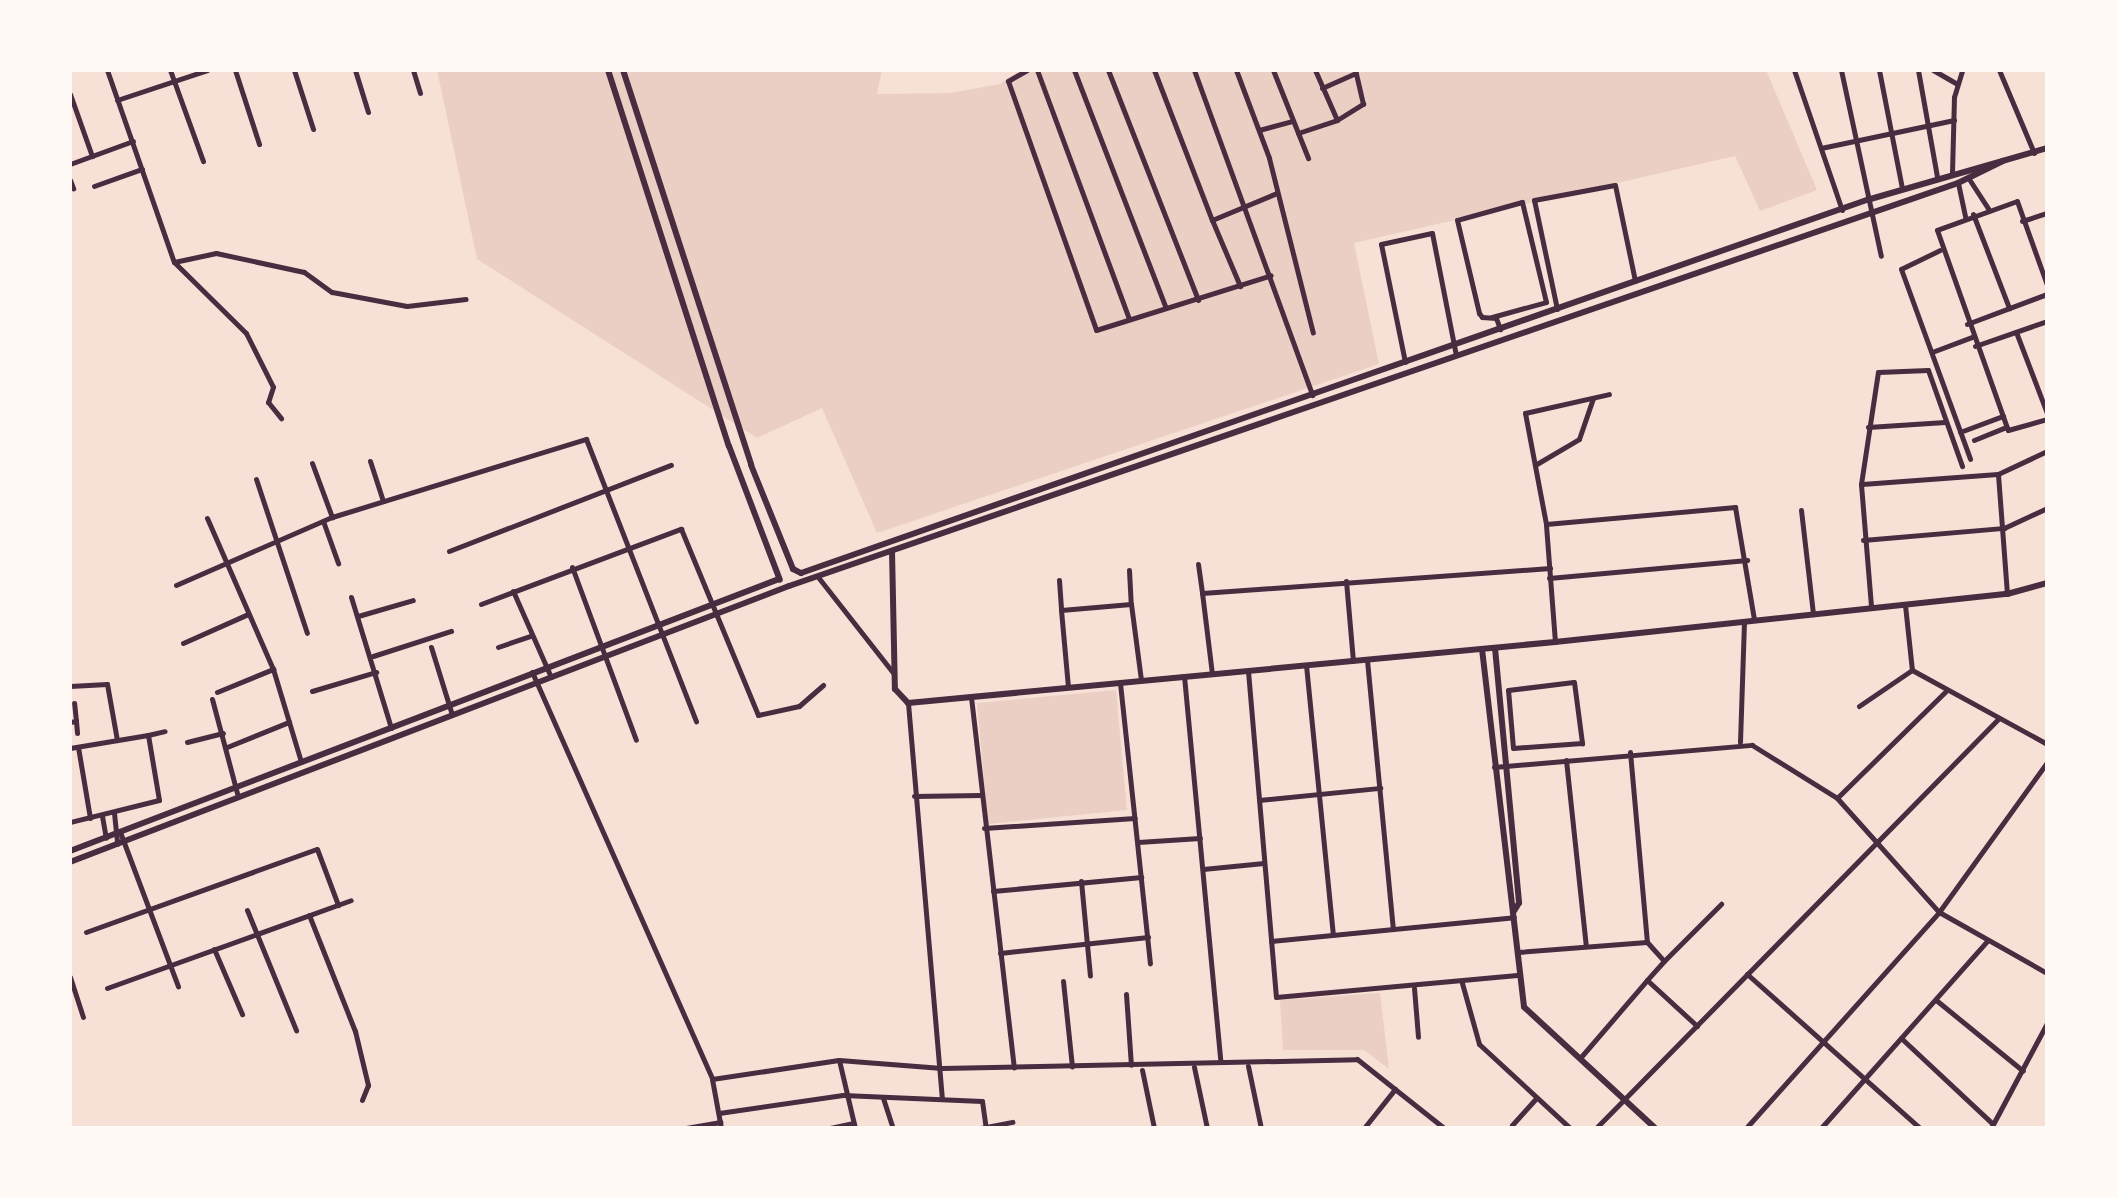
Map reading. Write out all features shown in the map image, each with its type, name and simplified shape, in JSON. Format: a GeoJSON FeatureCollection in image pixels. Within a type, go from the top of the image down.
{"type":"FeatureCollection","features":[{"type":"Feature","properties":{"kind":"main road"},"geometry":{"type":"LineString","coordinates":[[608,70],[648,205],[779,579],[789,586]]}},
{"type":"Feature","properties":{"kind":"main road"},"geometry":{"type":"LineString","coordinates":[[622,70],[750,464],[793,569],[801,573],[888,538],[1454,346],[1539,310],[1557,309],[1936,176],[2047,148]]}},
{"type":"Feature","properties":{"kind":"main road"},"geometry":{"type":"LineString","coordinates":[[70,862],[789,586],[1958,183],[2004,161]]}},
{"type":"Feature","properties":{"kind":"main road"},"geometry":{"type":"LineString","coordinates":[[648,205],[662,200]]}},
{"type":"Feature","properties":{"kind":"main road"},"geometry":{"type":"LineString","coordinates":[[1111,465],[1115,474]]}},
{"type":"Feature","properties":{"kind":"main road"},"geometry":{"type":"LineString","coordinates":[[892,551],[896,695],[908,703],[1555,642],[2007,594],[2047,583]]}},
{"type":"Feature","properties":{"kind":"main road"},"geometry":{"type":"LineString","coordinates":[[70,852],[779,579]]}},
{"type":"Feature","properties":{"kind":"main road"},"geometry":{"type":"LineString","coordinates":[[1496,648],[1506,724],[1519,903],[1514,914]]}},
{"type":"Feature","properties":{"kind":"main road"},"geometry":{"type":"LineString","coordinates":[[1482,649],[1524,1007],[1655,1128]]}},
{"type":"Feature","properties":{"kind":"street"},"geometry":{"type":"LineString","coordinates":[[106,70],[174,262],[246,333],[273,388],[268,402],[282,418]]}},
{"type":"Feature","properties":{"kind":"street"},"geometry":{"type":"LineString","coordinates":[[170,70],[203,161]]}},
{"type":"Feature","properties":{"kind":"street"},"geometry":{"type":"LineString","coordinates":[[118,100],[206,70]]}},
{"type":"Feature","properties":{"kind":"street"},"geometry":{"type":"LineString","coordinates":[[235,70],[259,144]]}},
{"type":"Feature","properties":{"kind":"street"},"geometry":{"type":"LineString","coordinates":[[294,70],[313,129]]}},
{"type":"Feature","properties":{"kind":"street"},"geometry":{"type":"LineString","coordinates":[[355,70],[368,112]]}},
{"type":"Feature","properties":{"kind":"street"},"geometry":{"type":"LineString","coordinates":[[413,70],[420,93]]}},
{"type":"Feature","properties":{"kind":"street"},"geometry":{"type":"LineString","coordinates":[[1027,70],[1008,81],[1096,330],[1271,275]]}},
{"type":"Feature","properties":{"kind":"street"},"geometry":{"type":"LineString","coordinates":[[1038,70],[1129,319]]}},
{"type":"Feature","properties":{"kind":"street"},"geometry":{"type":"LineString","coordinates":[[1074,70],[1166,308]]}},
{"type":"Feature","properties":{"kind":"street"},"geometry":{"type":"LineString","coordinates":[[1108,70],[1198,300]]}},
{"type":"Feature","properties":{"kind":"street"},"geometry":{"type":"LineString","coordinates":[[1154,70],[1240,286]]}},
{"type":"Feature","properties":{"kind":"street"},"geometry":{"type":"LineString","coordinates":[[1194,70],[1247,203],[1312,396]]}},
{"type":"Feature","properties":{"kind":"street"},"geometry":{"type":"LineString","coordinates":[[1236,70],[1269,158],[1314,333]]}},
{"type":"Feature","properties":{"kind":"street"},"geometry":{"type":"LineString","coordinates":[[1273,70],[1308,158]]}},
{"type":"Feature","properties":{"kind":"street"},"geometry":{"type":"LineString","coordinates":[[1315,70],[1338,120]]}},
{"type":"Feature","properties":{"kind":"street"},"geometry":{"type":"LineString","coordinates":[[1794,70],[1842,210]]}},
{"type":"Feature","properties":{"kind":"street"},"geometry":{"type":"LineString","coordinates":[[1841,70],[1870,213],[1881,236],[1880,256]]}},
{"type":"Feature","properties":{"kind":"street"},"geometry":{"type":"LineString","coordinates":[[1879,70],[1902,188]]}},
{"type":"Feature","properties":{"kind":"street"},"geometry":{"type":"LineString","coordinates":[[1918,70],[1936,176]]}},
{"type":"Feature","properties":{"kind":"street"},"geometry":{"type":"LineString","coordinates":[[1933,70],[1957,84]]}},
{"type":"Feature","properties":{"kind":"street"},"geometry":{"type":"LineString","coordinates":[[1952,173],[1957,84],[1962,70]]}},
{"type":"Feature","properties":{"kind":"street"},"geometry":{"type":"LineString","coordinates":[[1999,70],[2034,153]]}},
{"type":"Feature","properties":{"kind":"street"},"geometry":{"type":"LineString","coordinates":[[1298,132],[1338,120],[1363,104],[1355,72],[1322,88]]}},
{"type":"Feature","properties":{"kind":"street"},"geometry":{"type":"LineString","coordinates":[[70,94],[92,156]]}},
{"type":"Feature","properties":{"kind":"street"},"geometry":{"type":"LineString","coordinates":[[1259,130],[1293,120]]}},
{"type":"Feature","properties":{"kind":"street"},"geometry":{"type":"LineString","coordinates":[[1821,148],[1954,120]]}},
{"type":"Feature","properties":{"kind":"street"},"geometry":{"type":"LineString","coordinates":[[70,164],[132,141]]}},
{"type":"Feature","properties":{"kind":"street"},"geometry":{"type":"LineString","coordinates":[[94,186],[142,169]]}},
{"type":"Feature","properties":{"kind":"street"},"geometry":{"type":"LineString","coordinates":[[1969,179],[1988,208]]}},
{"type":"Feature","properties":{"kind":"street"},"geometry":{"type":"LineString","coordinates":[[70,180],[73,188]]}},
{"type":"Feature","properties":{"kind":"street"},"geometry":{"type":"LineString","coordinates":[[1958,183],[1965,216]]}},
{"type":"Feature","properties":{"kind":"street"},"geometry":{"type":"LineString","coordinates":[[1557,309],[1534,200],[1615,185],[1636,281]]}},
{"type":"Feature","properties":{"kind":"street"},"geometry":{"type":"LineString","coordinates":[[1212,220],[1278,193]]}},
{"type":"Feature","properties":{"kind":"street"},"geometry":{"type":"LineString","coordinates":[[2007,428],[1966,324],[1940,250],[1937,230],[1965,216],[2017,201],[2047,285]]}},
{"type":"Feature","properties":{"kind":"street"},"geometry":{"type":"LineString","coordinates":[[1526,205],[1546,300],[1539,310],[1492,317],[1478,313],[1457,222],[1461,215],[1526,205]]}},
{"type":"Feature","properties":{"kind":"street"},"geometry":{"type":"LineString","coordinates":[[2022,221],[2047,213]]}},
{"type":"Feature","properties":{"kind":"street"},"geometry":{"type":"LineString","coordinates":[[1973,214],[2009,308]]}},
{"type":"Feature","properties":{"kind":"street"},"geometry":{"type":"LineString","coordinates":[[1405,363],[1381,244],[1432,233],[1456,355]]}},
{"type":"Feature","properties":{"kind":"street"},"geometry":{"type":"LineString","coordinates":[[1940,250],[1900,269],[1970,459]]}},
{"type":"Feature","properties":{"kind":"street"},"geometry":{"type":"LineString","coordinates":[[174,262],[216,253],[304,272],[332,292],[407,306],[466,300]]}},
{"type":"Feature","properties":{"kind":"street"},"geometry":{"type":"LineString","coordinates":[[1966,324],[2047,294]]}},
{"type":"Feature","properties":{"kind":"street"},"geometry":{"type":"LineString","coordinates":[[1492,317],[1500,329]]}},
{"type":"Feature","properties":{"kind":"street"},"geometry":{"type":"LineString","coordinates":[[1976,346],[2047,320]]}},
{"type":"Feature","properties":{"kind":"street"},"geometry":{"type":"LineString","coordinates":[[1974,440],[2007,428],[2018,431],[2047,416],[2016,332]]}},
{"type":"Feature","properties":{"kind":"street"},"geometry":{"type":"LineString","coordinates":[[1932,352],[1972,337]]}},
{"type":"Feature","properties":{"kind":"street"},"geometry":{"type":"LineString","coordinates":[[1871,606],[1861,484],[1878,372],[1924,368],[1962,466]]}},
{"type":"Feature","properties":{"kind":"street"},"geometry":{"type":"LineString","coordinates":[[1555,642],[1546,524],[1525,413],[1609,394]]}},
{"type":"Feature","properties":{"kind":"street"},"geometry":{"type":"LineString","coordinates":[[1534,465],[1579,440],[1594,398]]}},
{"type":"Feature","properties":{"kind":"street"},"geometry":{"type":"LineString","coordinates":[[1960,432],[2003,416]]}},
{"type":"Feature","properties":{"kind":"street"},"geometry":{"type":"LineString","coordinates":[[1868,426],[1946,422]]}},
{"type":"Feature","properties":{"kind":"street"},"geometry":{"type":"LineString","coordinates":[[176,584],[332,517],[586,439],[696,721]]}},
{"type":"Feature","properties":{"kind":"street"},"geometry":{"type":"LineString","coordinates":[[1861,484],[1998,474],[2047,451]]}},
{"type":"Feature","properties":{"kind":"street"},"geometry":{"type":"LineString","coordinates":[[370,461],[383,500]]}},
{"type":"Feature","properties":{"kind":"street"},"geometry":{"type":"LineString","coordinates":[[312,463],[332,517]]}},
{"type":"Feature","properties":{"kind":"street"},"geometry":{"type":"LineString","coordinates":[[449,551],[671,465]]}},
{"type":"Feature","properties":{"kind":"street"},"geometry":{"type":"LineString","coordinates":[[1998,474],[2007,594]]}},
{"type":"Feature","properties":{"kind":"street"},"geometry":{"type":"LineString","coordinates":[[256,479],[307,634]]}},
{"type":"Feature","properties":{"kind":"street"},"geometry":{"type":"LineString","coordinates":[[1546,524],[1735,507],[1754,619]]}},
{"type":"Feature","properties":{"kind":"street"},"geometry":{"type":"LineString","coordinates":[[1863,540],[2004,528],[2047,508]]}},
{"type":"Feature","properties":{"kind":"street"},"geometry":{"type":"LineString","coordinates":[[1801,510],[1814,614]]}},
{"type":"Feature","properties":{"kind":"street"},"geometry":{"type":"LineString","coordinates":[[207,518],[273,669],[304,772]]}},
{"type":"Feature","properties":{"kind":"street"},"geometry":{"type":"LineString","coordinates":[[322,522],[338,562]]}},
{"type":"Feature","properties":{"kind":"street"},"geometry":{"type":"LineString","coordinates":[[481,604],[672,528],[683,531],[758,715],[799,706],[823,686]]}},
{"type":"Feature","properties":{"kind":"street"},"geometry":{"type":"LineString","coordinates":[[1550,578],[1747,560]]}},
{"type":"Feature","properties":{"kind":"street"},"geometry":{"type":"LineString","coordinates":[[1198,564],[1212,674]]}},
{"type":"Feature","properties":{"kind":"street"},"geometry":{"type":"LineString","coordinates":[[572,567],[636,740]]}},
{"type":"Feature","properties":{"kind":"street"},"geometry":{"type":"LineString","coordinates":[[1202,593],[1550,568]]}},
{"type":"Feature","properties":{"kind":"street"},"geometry":{"type":"LineString","coordinates":[[1129,570],[1141,680]]}},
{"type":"Feature","properties":{"kind":"street"},"geometry":{"type":"LineString","coordinates":[[818,577],[894,674]]}},
{"type":"Feature","properties":{"kind":"street"},"geometry":{"type":"LineString","coordinates":[[1059,580],[1068,688]]}},
{"type":"Feature","properties":{"kind":"street"},"geometry":{"type":"LineString","coordinates":[[1346,582],[1353,661]]}},
{"type":"Feature","properties":{"kind":"street"},"geometry":{"type":"LineString","coordinates":[[513,591],[550,677]]}},
{"type":"Feature","properties":{"kind":"street"},"geometry":{"type":"LineString","coordinates":[[351,597],[372,656],[393,738]]}},
{"type":"Feature","properties":{"kind":"street"},"geometry":{"type":"LineString","coordinates":[[358,616],[413,600]]}},
{"type":"Feature","properties":{"kind":"street"},"geometry":{"type":"LineString","coordinates":[[1062,610],[1132,604]]}},
{"type":"Feature","properties":{"kind":"street"},"geometry":{"type":"LineString","coordinates":[[1905,604],[1912,670]]}},
{"type":"Feature","properties":{"kind":"street"},"geometry":{"type":"LineString","coordinates":[[183,643],[248,614]]}},
{"type":"Feature","properties":{"kind":"street"},"geometry":{"type":"LineString","coordinates":[[1740,742],[1744,621]]}},
{"type":"Feature","properties":{"kind":"street"},"geometry":{"type":"LineString","coordinates":[[372,656],[451,631]]}},
{"type":"Feature","properties":{"kind":"street"},"geometry":{"type":"LineString","coordinates":[[498,647],[532,635]]}},
{"type":"Feature","properties":{"kind":"street"},"geometry":{"type":"LineString","coordinates":[[431,646],[452,715]]}},
{"type":"Feature","properties":{"kind":"street"},"geometry":{"type":"LineString","coordinates":[[1367,660],[1393,929]]}},
{"type":"Feature","properties":{"kind":"street"},"geometry":{"type":"LineString","coordinates":[[1306,665],[1333,934]]}},
{"type":"Feature","properties":{"kind":"street"},"geometry":{"type":"LineString","coordinates":[[218,692],[273,669]]}},
{"type":"Feature","properties":{"kind":"street"},"geometry":{"type":"LineString","coordinates":[[1912,670],[2047,744]]}},
{"type":"Feature","properties":{"kind":"street"},"geometry":{"type":"LineString","coordinates":[[1859,706],[1912,670]]}},
{"type":"Feature","properties":{"kind":"street"},"geometry":{"type":"LineString","coordinates":[[1248,671],[1276,998],[1414,988],[1518,975]]}},
{"type":"Feature","properties":{"kind":"street"},"geometry":{"type":"LineString","coordinates":[[312,691],[376,672]]}},
{"type":"Feature","properties":{"kind":"street"},"geometry":{"type":"LineString","coordinates":[[532,672],[712,1080],[720,1125],[686,1128]]}},
{"type":"Feature","properties":{"kind":"street"},"geometry":{"type":"LineString","coordinates":[[1184,676],[1220,1059]]}},
{"type":"Feature","properties":{"kind":"street"},"geometry":{"type":"LineString","coordinates":[[1120,682],[1150,963]]}},
{"type":"Feature","properties":{"kind":"street"},"geometry":{"type":"LineString","coordinates":[[1577,683],[1582,743],[1516,750],[1506,724],[1508,690],[1577,683]]}},
{"type":"Feature","properties":{"kind":"street"},"geometry":{"type":"LineString","coordinates":[[70,686],[108,684],[117,740]]}},
{"type":"Feature","properties":{"kind":"street"},"geometry":{"type":"LineString","coordinates":[[1837,798],[1946,690]]}},
{"type":"Feature","properties":{"kind":"street"},"geometry":{"type":"LineString","coordinates":[[971,697],[983,828],[1014,1068]]}},
{"type":"Feature","properties":{"kind":"street"},"geometry":{"type":"LineString","coordinates":[[212,700],[228,748],[238,797]]}},
{"type":"Feature","properties":{"kind":"street"},"geometry":{"type":"LineString","coordinates":[[74,703],[77,733]]}},
{"type":"Feature","properties":{"kind":"street"},"geometry":{"type":"LineString","coordinates":[[908,703],[942,1099]]}},
{"type":"Feature","properties":{"kind":"street"},"geometry":{"type":"LineString","coordinates":[[1596,1128],[1999,718]]}},
{"type":"Feature","properties":{"kind":"street"},"geometry":{"type":"LineString","coordinates":[[228,748],[290,722]]}},
{"type":"Feature","properties":{"kind":"street"},"geometry":{"type":"LineString","coordinates":[[1490,726],[1506,724]]}},
{"type":"Feature","properties":{"kind":"street"},"geometry":{"type":"LineString","coordinates":[[70,748],[165,732]]}},
{"type":"Feature","properties":{"kind":"street"},"geometry":{"type":"LineString","coordinates":[[188,742],[223,733]]}},
{"type":"Feature","properties":{"kind":"street"},"geometry":{"type":"LineString","coordinates":[[70,822],[159,801],[148,735]]}},
{"type":"Feature","properties":{"kind":"street"},"geometry":{"type":"LineString","coordinates":[[1494,767],[1740,742],[1802,771],[1837,798],[1939,912],[2047,973]]}},
{"type":"Feature","properties":{"kind":"street"},"geometry":{"type":"LineString","coordinates":[[78,746],[90,818]]}},
{"type":"Feature","properties":{"kind":"street"},"geometry":{"type":"LineString","coordinates":[[1630,752],[1646,942],[1664,962]]}},
{"type":"Feature","properties":{"kind":"street"},"geometry":{"type":"LineString","coordinates":[[1566,759],[1586,946]]}},
{"type":"Feature","properties":{"kind":"street"},"geometry":{"type":"LineString","coordinates":[[1751,1126],[1939,912],[2047,762]]}},
{"type":"Feature","properties":{"kind":"street"},"geometry":{"type":"LineString","coordinates":[[1259,800],[1380,788]]}},
{"type":"Feature","properties":{"kind":"street"},"geometry":{"type":"LineString","coordinates":[[913,796],[981,795]]}},
{"type":"Feature","properties":{"kind":"street"},"geometry":{"type":"LineString","coordinates":[[114,813],[120,842],[178,986]]}},
{"type":"Feature","properties":{"kind":"street"},"geometry":{"type":"LineString","coordinates":[[102,816],[106,838]]}},
{"type":"Feature","properties":{"kind":"street"},"geometry":{"type":"LineString","coordinates":[[983,828],[1135,818]]}},
{"type":"Feature","properties":{"kind":"street"},"geometry":{"type":"LineString","coordinates":[[1138,842],[1200,838]]}},
{"type":"Feature","properties":{"kind":"street"},"geometry":{"type":"LineString","coordinates":[[86,932],[317,849],[338,905]]}},
{"type":"Feature","properties":{"kind":"street"},"geometry":{"type":"LineString","coordinates":[[1202,870],[1264,863]]}},
{"type":"Feature","properties":{"kind":"street"},"geometry":{"type":"LineString","coordinates":[[993,891],[1140,877]]}},
{"type":"Feature","properties":{"kind":"street"},"geometry":{"type":"LineString","coordinates":[[1082,881],[1090,976]]}},
{"type":"Feature","properties":{"kind":"street"},"geometry":{"type":"LineString","coordinates":[[107,988],[351,900]]}},
{"type":"Feature","properties":{"kind":"street"},"geometry":{"type":"LineString","coordinates":[[1579,1060],[1647,980],[1721,904]]}},
{"type":"Feature","properties":{"kind":"street"},"geometry":{"type":"LineString","coordinates":[[248,910],[296,1030]]}},
{"type":"Feature","properties":{"kind":"street"},"geometry":{"type":"LineString","coordinates":[[1271,940],[1514,914]]}},
{"type":"Feature","properties":{"kind":"street"},"geometry":{"type":"LineString","coordinates":[[309,915],[355,1032],[368,1085],[362,1100]]}},
{"type":"Feature","properties":{"kind":"street"},"geometry":{"type":"LineString","coordinates":[[1000,952],[1148,937]]}},
{"type":"Feature","properties":{"kind":"street"},"geometry":{"type":"LineString","coordinates":[[1821,1128],[1988,940]]}},
{"type":"Feature","properties":{"kind":"street"},"geometry":{"type":"LineString","coordinates":[[1518,952],[1646,942]]}},
{"type":"Feature","properties":{"kind":"street"},"geometry":{"type":"LineString","coordinates":[[214,948],[242,1014]]}},
{"type":"Feature","properties":{"kind":"street"},"geometry":{"type":"LineString","coordinates":[[1747,974],[1920,1128]]}},
{"type":"Feature","properties":{"kind":"street"},"geometry":{"type":"LineString","coordinates":[[70,977],[83,1017]]}},
{"type":"Feature","properties":{"kind":"street"},"geometry":{"type":"LineString","coordinates":[[1647,980],[1697,1026]]}},
{"type":"Feature","properties":{"kind":"street"},"geometry":{"type":"LineString","coordinates":[[1062,981],[1072,1067]]}},
{"type":"Feature","properties":{"kind":"street"},"geometry":{"type":"LineString","coordinates":[[1462,982],[1479,1044],[1570,1128]]}},
{"type":"Feature","properties":{"kind":"street"},"geometry":{"type":"LineString","coordinates":[[1414,988],[1418,1037]]}},
{"type":"Feature","properties":{"kind":"street"},"geometry":{"type":"LineString","coordinates":[[1126,994],[1131,1065]]}},
{"type":"Feature","properties":{"kind":"street"},"geometry":{"type":"LineString","coordinates":[[1935,999],[2023,1071]]}},
{"type":"Feature","properties":{"kind":"street"},"geometry":{"type":"LineString","coordinates":[[1901,1038],[1992,1126],[2047,1023]]}},
{"type":"Feature","properties":{"kind":"street"},"geometry":{"type":"LineString","coordinates":[[712,1080],[840,1060],[942,1068],[1014,1068],[1220,1059],[1356,1059],[1444,1128]]}},
{"type":"Feature","properties":{"kind":"street"},"geometry":{"type":"LineString","coordinates":[[830,1128],[854,1125],[844,1095],[840,1060]]}},
{"type":"Feature","properties":{"kind":"street"},"geometry":{"type":"LineString","coordinates":[[1248,1066],[1261,1128]]}},
{"type":"Feature","properties":{"kind":"street"},"geometry":{"type":"LineString","coordinates":[[1194,1067],[1207,1128]]}},
{"type":"Feature","properties":{"kind":"street"},"geometry":{"type":"LineString","coordinates":[[1142,1070],[1154,1128]]}},
{"type":"Feature","properties":{"kind":"street"},"geometry":{"type":"LineString","coordinates":[[1364,1128],[1395,1089]]}},
{"type":"Feature","properties":{"kind":"street"},"geometry":{"type":"LineString","coordinates":[[719,1113],[844,1095],[882,1096],[982,1101],[984,1128],[1012,1122]]}},
{"type":"Feature","properties":{"kind":"street"},"geometry":{"type":"LineString","coordinates":[[882,1096],[894,1128]]}},
{"type":"Feature","properties":{"kind":"street"},"geometry":{"type":"LineString","coordinates":[[1512,1125],[1536,1098]]}},
{"type":"Feature","properties":{"kind":"street"},"geometry":{"type":"LineString","coordinates":[[1828,1120],[1837,1128]]}},
{"type":"Feature","properties":{"kind":"shaded area"},"geometry":{"type":"Polygon","coordinates":[[[437,70],[882,70],[877,94],[950,93],[1000,84],[1020,70],[1766,70],[1817,190],[1760,211],[1735,156],[1354,243],[1379,364],[877,533],[822,408],[757,438],[477,259],[437,70]]]}},
{"type":"Feature","properties":{"kind":"shaded area"},"geometry":{"type":"Polygon","coordinates":[[[1116,690],[1127,810],[988,824],[977,703],[1116,690]]]}},
{"type":"Feature","properties":{"kind":"shaded area"},"geometry":{"type":"Polygon","coordinates":[[[1380,993],[1389,1069],[1364,1050],[1283,1050],[1280,1000],[1380,993]]]}}]}
